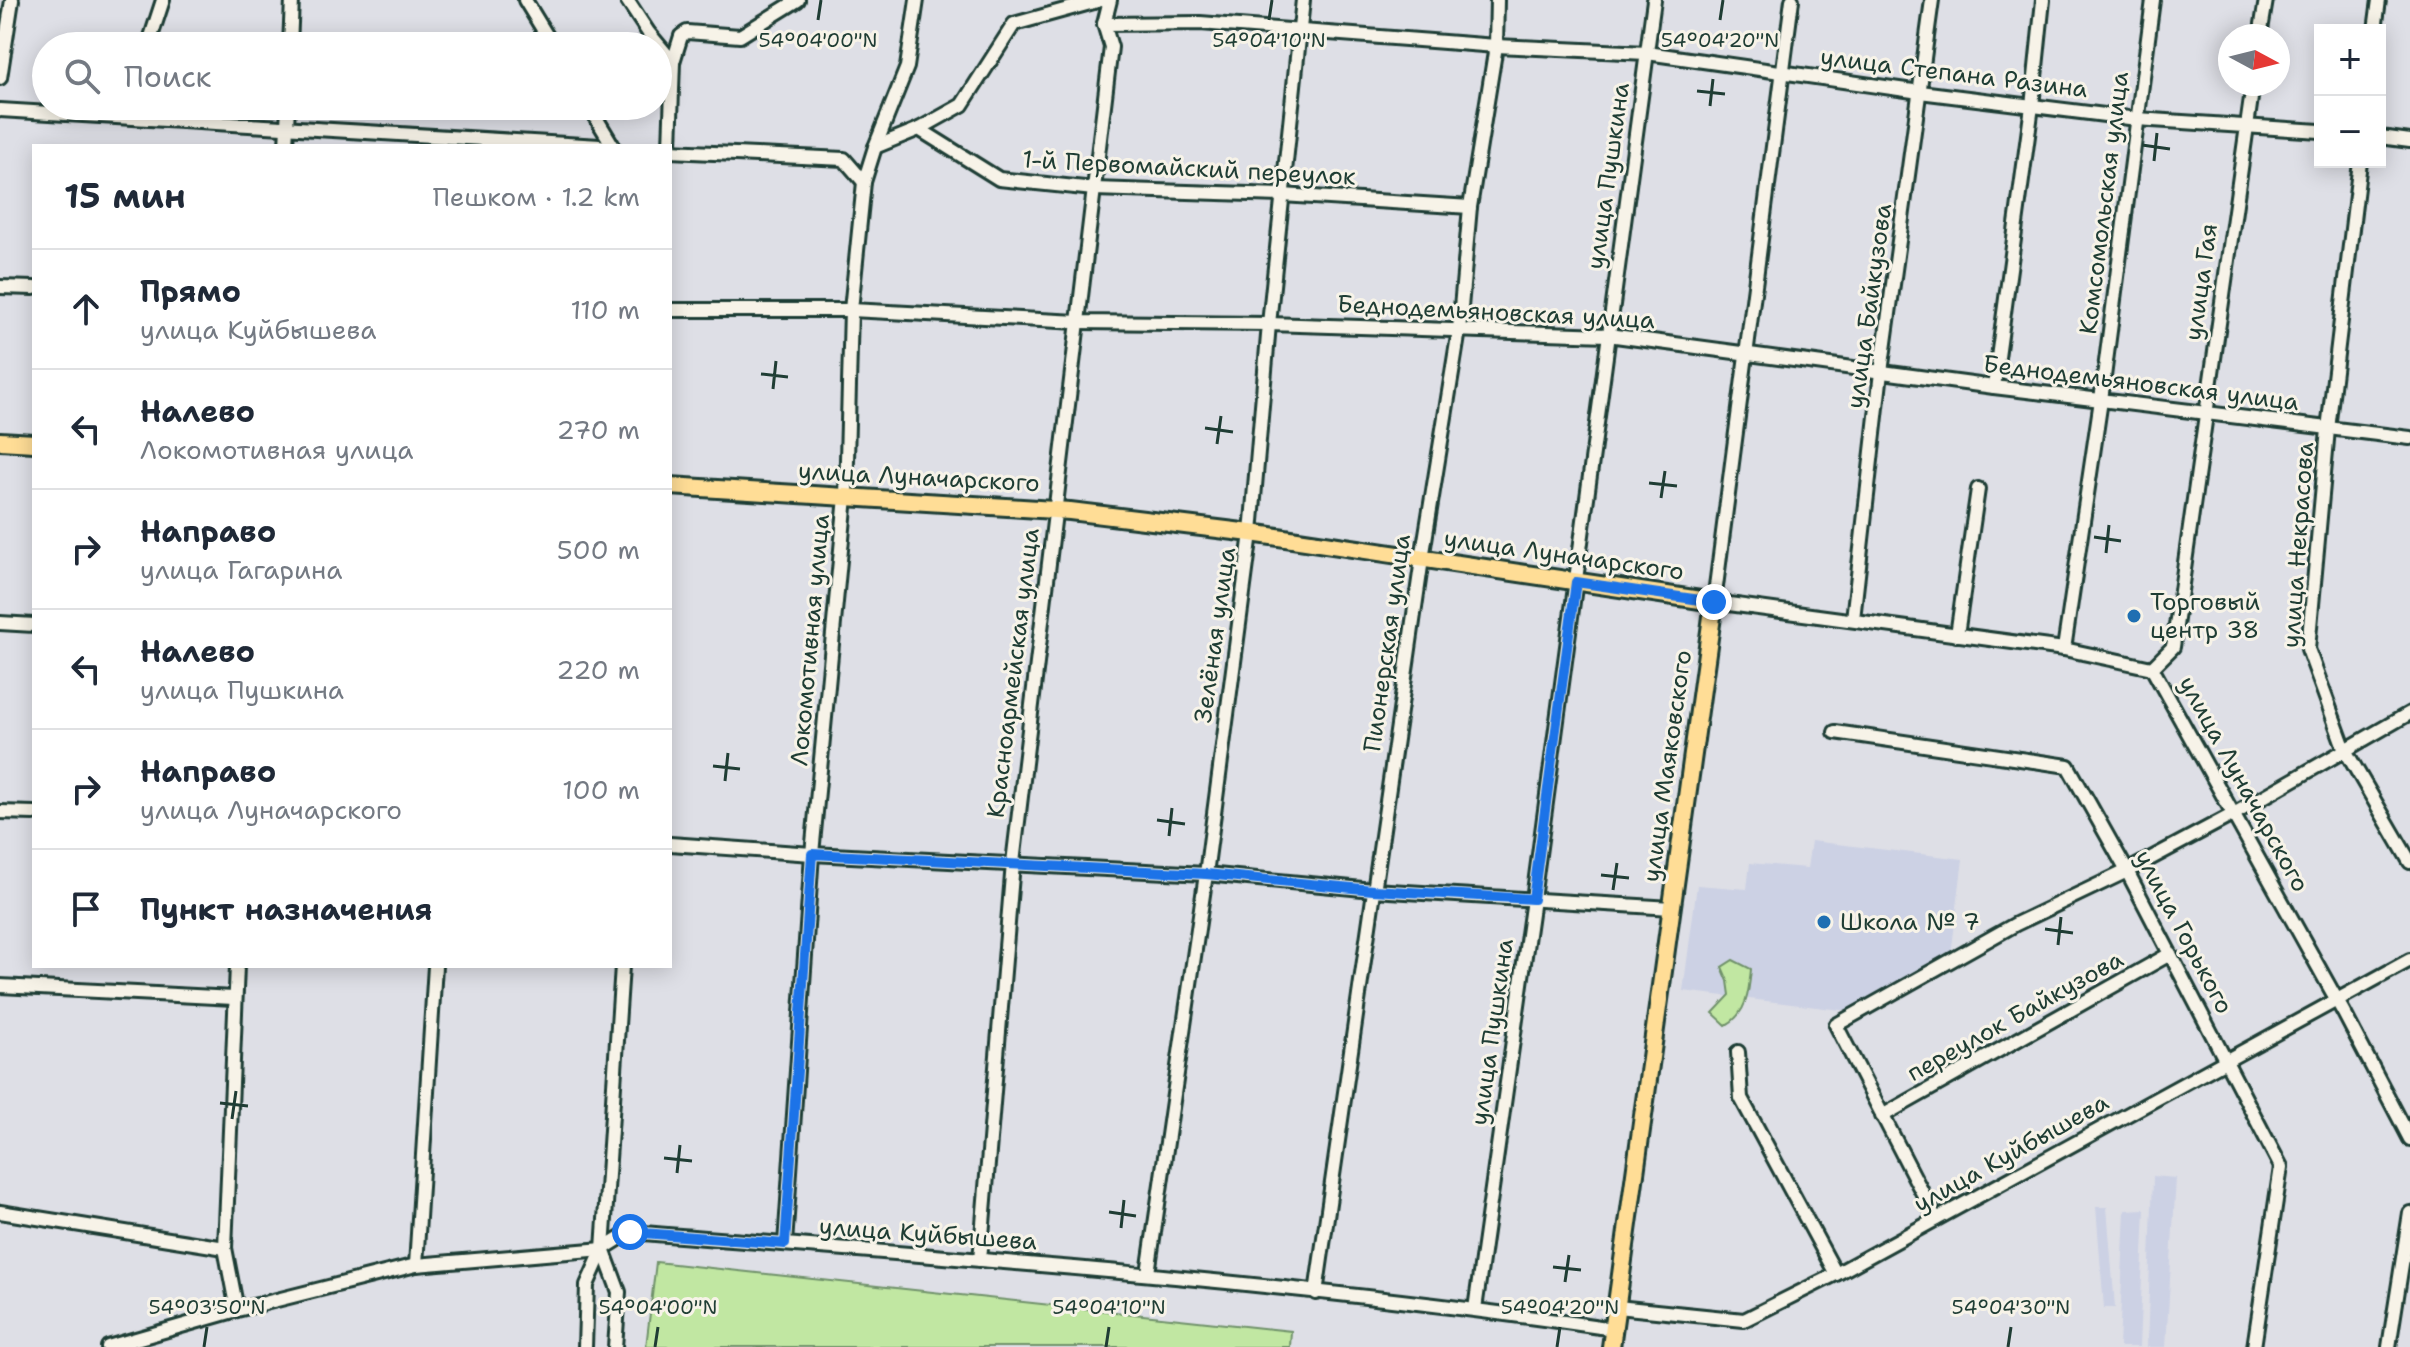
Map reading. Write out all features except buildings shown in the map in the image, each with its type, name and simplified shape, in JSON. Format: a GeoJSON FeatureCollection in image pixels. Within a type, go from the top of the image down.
{"type":"FeatureCollection","features":[{"type":"Feature","properties":{"kind":"main road"},"geometry":{"type":"LineString","coordinates":[[0,441],[32,443]]}},
{"type":"Feature","properties":{"kind":"main road","name":"улица Луначарского"},"geometry":{"type":"LineString","coordinates":[[672,486],[1055,509],[1251,533],[1714,602]]}},
{"type":"Feature","properties":{"kind":"main road","name":"улица Маяковского"},"geometry":{"type":"LineString","coordinates":[[1611,1347],[1714,602]]}},
{"type":"Feature","properties":{"kind":"street"},"geometry":{"type":"LineString","coordinates":[[0,78],[12,0]]}},
{"type":"Feature","properties":{"kind":"street"},"geometry":{"type":"LineString","coordinates":[[153,32],[163,0]]}},
{"type":"Feature","properties":{"kind":"street"},"geometry":{"type":"LineString","coordinates":[[291,32],[292,0]]}},
{"type":"Feature","properties":{"kind":"street"},"geometry":{"type":"LineString","coordinates":[[525,0],[544,32]]}},
{"type":"Feature","properties":{"kind":"street"},"geometry":{"type":"LineString","coordinates":[[627,0],[648,32]]}},
{"type":"Feature","properties":{"kind":"street"},"geometry":{"type":"LineString","coordinates":[[672,91],[673,62],[681,36],[687,32],[740,36],[798,0]]}},
{"type":"Feature","properties":{"kind":"street","name":"Локомотивная улица"},"geometry":{"type":"LineString","coordinates":[[785,1244],[812,854],[846,497],[851,310],[864,182],[907,67],[917,0]]}},
{"type":"Feature","properties":{"kind":"street"},"geometry":{"type":"LineString","coordinates":[[875,147],[919,129],[962,105],[1014,24],[1101,0]]}},
{"type":"Feature","properties":{"kind":"street","name":"Красноармейская улица"},"geometry":{"type":"LineString","coordinates":[[980,1260],[1013,863],[1111,47],[1104,24],[1110,0]]}},
{"type":"Feature","properties":{"kind":"street","name":"Зелёная улица"},"geometry":{"type":"LineString","coordinates":[[1148,1273],[1206,874],[1251,533],[1303,0]]}},
{"type":"Feature","properties":{"kind":"street","name":"Пионерская улица"},"geometry":{"type":"LineString","coordinates":[[1316,1293],[1422,559],[1459,330],[1470,207],[1496,46],[1497,0]]}},
{"type":"Feature","properties":{"kind":"street","name":"улица Пушкина"},"geometry":{"type":"LineString","coordinates":[[1475,1309],[1654,0]]}},
{"type":"Feature","properties":{"kind":"street","name":"улица Маяковского"},"geometry":{"type":"LineString","coordinates":[[1714,602],[1792,0]]}},
{"type":"Feature","properties":{"kind":"street","name":"улица Байкузова"},"geometry":{"type":"LineString","coordinates":[[1853,619],[1881,372],[1932,0]]}},
{"type":"Feature","properties":{"kind":"street"},"geometry":{"type":"LineString","coordinates":[[1994,387],[2032,106],[2043,0]]}},
{"type":"Feature","properties":{"kind":"street","name":"Комсомольская улица"},"geometry":{"type":"LineString","coordinates":[[2064,649],[2101,400],[2153,0]]}},
{"type":"Feature","properties":{"kind":"street"},"geometry":{"type":"LineString","coordinates":[[2262,24],[2266,0]]}},
{"type":"Feature","properties":{"kind":"street"},"geometry":{"type":"LineString","coordinates":[[2376,24],[2379,0]]}},
{"type":"Feature","properties":{"kind":"street","name":"улица Степана Разина"},"geometry":{"type":"LineString","coordinates":[[1104,24],[1200,23],[1496,46],[1647,53],[2137,119],[2314,131]]}},
{"type":"Feature","properties":{"kind":"street","name":"улица Гая"},"geometry":{"type":"LineString","coordinates":[[2152,668],[2173,647],[2251,96]]}},
{"type":"Feature","properties":{"kind":"street"},"geometry":{"type":"LineString","coordinates":[[0,110],[32,112]]}},
{"type":"Feature","properties":{"kind":"street"},"geometry":{"type":"LineString","coordinates":[[154,120],[567,144]]}},
{"type":"Feature","properties":{"kind":"street"},"geometry":{"type":"LineString","coordinates":[[286,144],[287,120]]}},
{"type":"Feature","properties":{"kind":"street"},"geometry":{"type":"LineString","coordinates":[[597,120],[612,144]]}},
{"type":"Feature","properties":{"kind":"street"},"geometry":{"type":"LineString","coordinates":[[670,144],[671,120]]}},
{"type":"Feature","properties":{"kind":"street","name":"1-й Первомайский переулок"},"geometry":{"type":"LineString","coordinates":[[919,129],[999,179],[1094,189],[1282,195],[1470,207]]}},
{"type":"Feature","properties":{"kind":"street"},"geometry":{"type":"LineString","coordinates":[[2386,138],[2410,141]]}},
{"type":"Feature","properties":{"kind":"street"},"geometry":{"type":"LineString","coordinates":[[672,149],[844,159],[864,182]]}},
{"type":"Feature","properties":{"kind":"street","name":"улица Некрасова"},"geometry":{"type":"LineString","coordinates":[[2359,168],[2328,429],[2308,649],[2345,750],[2410,862]]}},
{"type":"Feature","properties":{"kind":"street"},"geometry":{"type":"LineString","coordinates":[[0,287],[32,288]]}},
{"type":"Feature","properties":{"kind":"street","name":"Беднодемьяновская улица"},"geometry":{"type":"LineString","coordinates":[[672,310],[851,310],[1078,322],[1269,324],[1608,335],[2204,414],[2410,438]]}},
{"type":"Feature","properties":{"kind":"street"},"geometry":{"type":"LineString","coordinates":[[1957,635],[1978,489]]}},
{"type":"Feature","properties":{"kind":"street","name":"улица Луначарского"},"geometry":{"type":"LineString","coordinates":[[1714,602],[2064,649],[2152,668],[2410,1139]]}},
{"type":"Feature","properties":{"kind":"street"},"geometry":{"type":"LineString","coordinates":[[0,623],[32,625]]}},
{"type":"Feature","properties":{"kind":"street"},"geometry":{"type":"LineString","coordinates":[[1936,1219],[1836,1025],[2016,924],[2127,871],[2232,815],[2410,713]]}},
{"type":"Feature","properties":{"kind":"street","name":"улица Горького"},"geometry":{"type":"LineString","coordinates":[[1835,732],[2068,766],[2127,871],[2281,1167],[2254,1347]]}},
{"type":"Feature","properties":{"kind":"street"},"geometry":{"type":"LineString","coordinates":[[0,812],[32,813]]}},
{"type":"Feature","properties":{"kind":"street"},"geometry":{"type":"LineString","coordinates":[[672,844],[1206,874],[1373,890],[1672,908]]}},
{"type":"Feature","properties":{"kind":"street","name":"переулок Байкузова"},"geometry":{"type":"LineString","coordinates":[[1882,1116],[2170,954]]}},
{"type":"Feature","properties":{"kind":"street","name":"улица Куйбышева"},"geometry":{"type":"LineString","coordinates":[[1617,1307],[1744,1320],[1836,1274],[2410,960]]}},
{"type":"Feature","properties":{"kind":"street"},"geometry":{"type":"LineString","coordinates":[[237,968],[225,1248],[237,1310]]}},
{"type":"Feature","properties":{"kind":"street"},"geometry":{"type":"LineString","coordinates":[[416,1265],[435,968]]}},
{"type":"Feature","properties":{"kind":"street"},"geometry":{"type":"LineString","coordinates":[[585,1347],[587,1285],[603,1249],[622,968]]}},
{"type":"Feature","properties":{"kind":"street"},"geometry":{"type":"LineString","coordinates":[[0,986],[234,998]]}},
{"type":"Feature","properties":{"kind":"street"},"geometry":{"type":"LineString","coordinates":[[1738,1052],[1741,1098],[1836,1274]]}},
{"type":"Feature","properties":{"kind":"street"},"geometry":{"type":"LineString","coordinates":[[0,1212],[225,1248]]}},
{"type":"Feature","properties":{"kind":"street"},"geometry":{"type":"LineString","coordinates":[[2389,1347],[2410,1213]]}},
{"type":"Feature","properties":{"kind":"street","name":"улица Куйбышева"},"geometry":{"type":"LineString","coordinates":[[108,1347],[237,1310],[416,1265],[603,1249],[630,1232],[1148,1273],[1475,1309],[1614,1329]]}},
{"type":"Feature","properties":{"kind":"street"},"geometry":{"type":"LineString","coordinates":[[603,1249],[619,1292],[615,1347]]}},
{"type":"Feature","properties":{"kind":"shaded area","name":"Школа № 7"},"geometry":{"type":"Polygon","coordinates":[[[1811,841],[1963,859],[1951,955],[1849,1011],[1683,991],[1697,885],[1747,889],[1750,863],[1807,868],[1811,841]]]}},
{"type":"Feature","properties":{"kind":"shaded area"},"geometry":{"type":"Polygon","coordinates":[[[2153,1176],[2176,1178],[2166,1347],[2147,1347],[2153,1176]]]}},
{"type":"Feature","properties":{"kind":"shaded area"},"geometry":{"type":"Polygon","coordinates":[[[2096,1207],[2107,1207],[2115,1308],[2104,1308],[2096,1207]]]}},
{"type":"Feature","properties":{"kind":"shaded area"},"geometry":{"type":"Polygon","coordinates":[[[2145,1209],[2139,1347],[2119,1347],[2125,1210],[2145,1209]]]}},
{"type":"Feature","properties":{"kind":"green space"},"geometry":{"type":"Polygon","coordinates":[[[1733,960],[1751,969],[1743,1008],[1726,1025],[1713,1013],[1730,995],[1722,967],[1733,960]]]}},
{"type":"Feature","properties":{"kind":"green space"},"geometry":{"type":"Polygon","coordinates":[[[656,1262],[1291,1331],[1290,1347],[646,1347],[656,1262]]]}},
{"type":"Feature","properties":{"kind":"place","name":"Торговый центр 38"},"geometry":{"type":"Point","coordinates":[2134,616]}},
{"type":"Feature","properties":{"kind":"place","name":"Школа № 7"},"geometry":{"type":"Point","coordinates":[1824,922]}},
{"type":"Feature","properties":{"kind":"route"},"geometry":{"type":"LineString","coordinates":[[630,1232],[785,1244],[812,854],[1206,874],[1373,890],[1533,899],[1576,582],[1714,602]]}}]}
